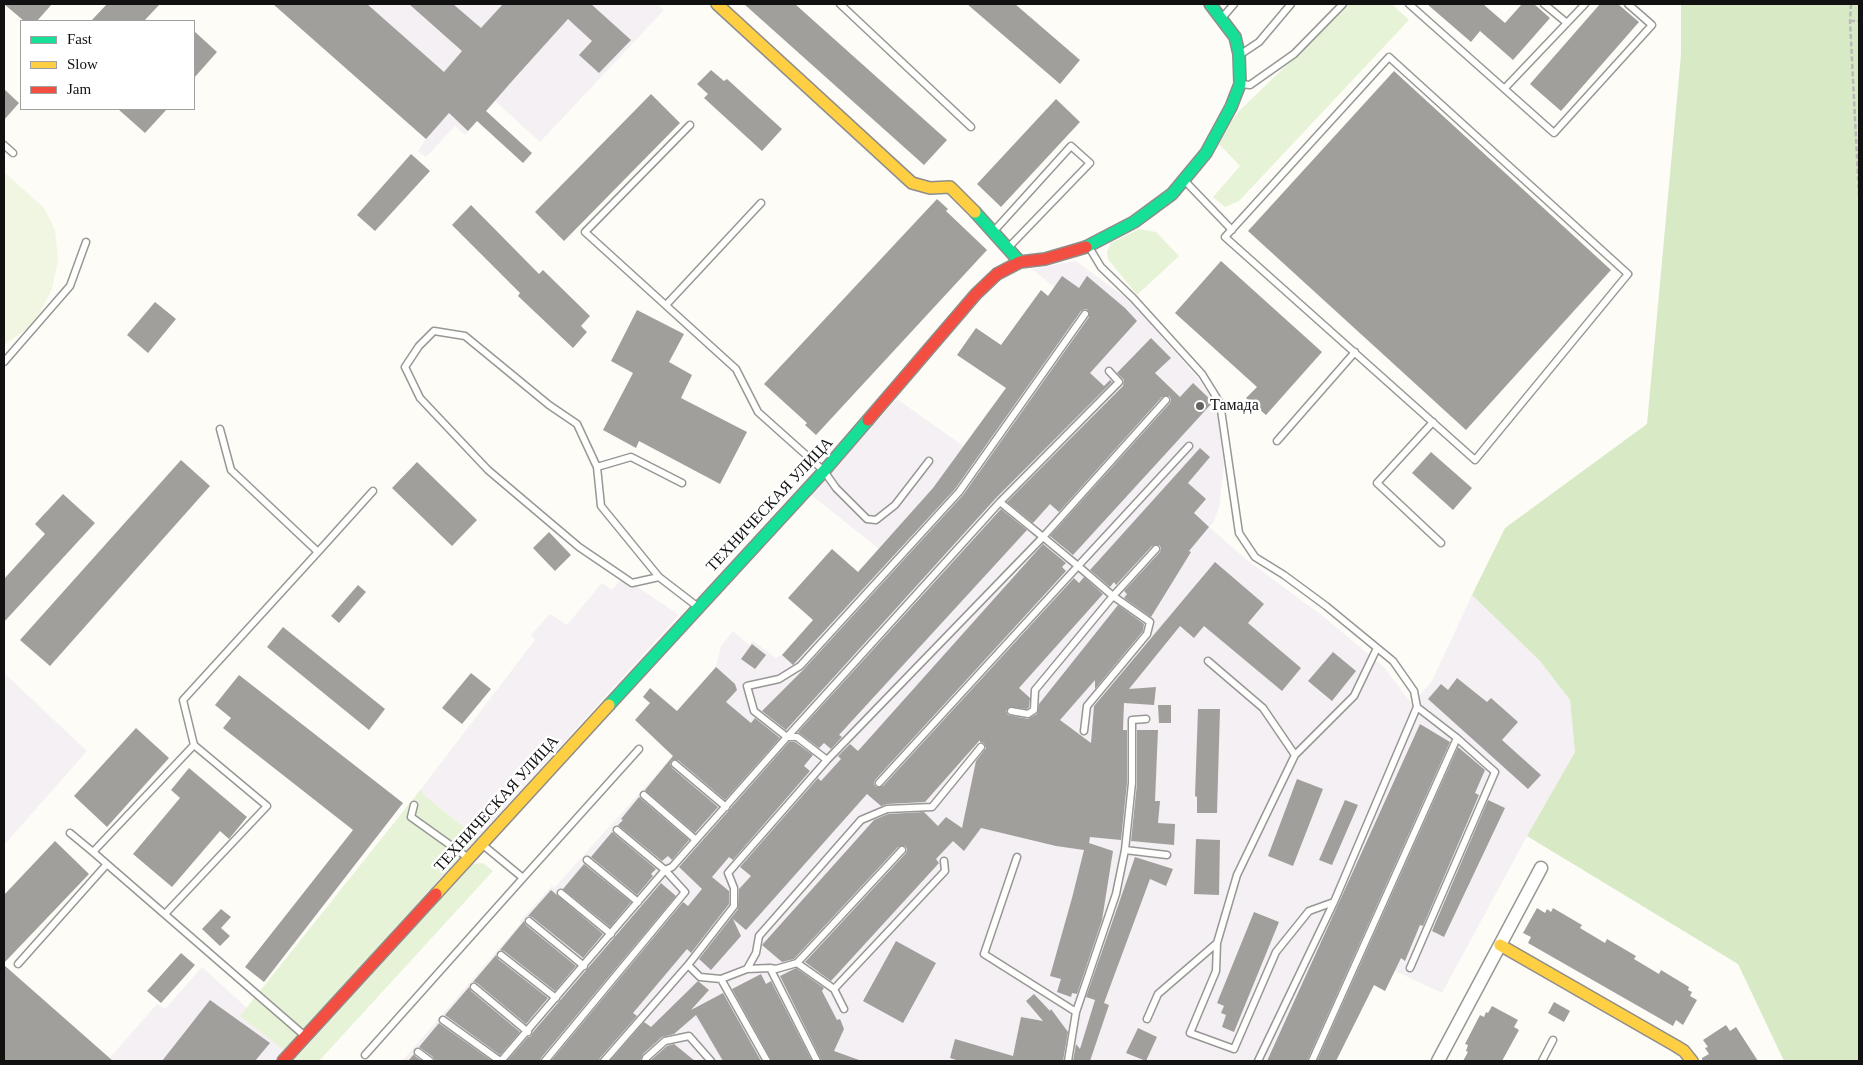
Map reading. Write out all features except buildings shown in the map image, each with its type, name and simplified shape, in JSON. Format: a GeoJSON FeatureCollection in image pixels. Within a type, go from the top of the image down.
{"type":"FeatureCollection","features":[{"type":"Feature","properties":{"kind":"street"},"geometry":{"type":"LineString","coordinates":[[717,4],[912,183],[930,188],[950,186],[1020,262]]}},
{"type":"Feature","properties":{"kind":"street","name":"ТЕХНИЧЕСКАЯ УЛИЦА"},"geometry":{"type":"LineString","coordinates":[[284,1061],[824,471],[976,294],[997,274],[1020,262],[1045,258],[1088,246],[1134,222],[1172,194],[1206,154],[1231,107],[1240,84],[1240,54],[1235,37],[1210,4]]}},
{"type":"Feature","properties":{"kind":"street"},"geometry":{"type":"LineString","coordinates":[[1438,1061],[1541,868]]}},
{"type":"Feature","properties":{"kind":"street"},"geometry":{"type":"LineString","coordinates":[[1500,945],[1676,1046],[1684,1051],[1692,1061]]}},
{"type":"Feature","properties":{"kind":"lane"},"geometry":{"type":"LineString","coordinates":[[840,4],[971,126]]}},
{"type":"Feature","properties":{"kind":"lane"},"geometry":{"type":"LineString","coordinates":[[1222,18],[1234,4]]}},
{"type":"Feature","properties":{"kind":"lane"},"geometry":{"type":"LineString","coordinates":[[1240,54],[1259,42],[1291,4]]}},
{"type":"Feature","properties":{"kind":"lane"},"geometry":{"type":"LineString","coordinates":[[1240,84],[1250,85],[1294,54],[1343,4]]}},
{"type":"Feature","properties":{"kind":"lane"},"geometry":{"type":"LineString","coordinates":[[1409,4],[1554,133],[1652,25],[1628,4]]}},
{"type":"Feature","properties":{"kind":"lane"},"geometry":{"type":"LineString","coordinates":[[1544,4],[1567,23]]}},
{"type":"Feature","properties":{"kind":"lane"},"geometry":{"type":"LineString","coordinates":[[1505,88],[1585,4]]}},
{"type":"Feature","properties":{"kind":"lane"},"geometry":{"type":"LineString","coordinates":[[1389,57],[1628,274],[1475,460],[1225,237],[1232,230],[1389,57]]}},
{"type":"Feature","properties":{"kind":"lane"},"geometry":{"type":"LineString","coordinates":[[690,125],[585,232],[736,368],[758,412],[824,471],[836,488],[867,519],[876,520],[895,505],[929,462]]}},
{"type":"Feature","properties":{"kind":"lane"},"geometry":{"type":"LineString","coordinates":[[4,145],[13,153]]}},
{"type":"Feature","properties":{"kind":"lane"},"geometry":{"type":"LineString","coordinates":[[992,232],[1071,146],[1090,162],[1007,249]]}},
{"type":"Feature","properties":{"kind":"lane"},"geometry":{"type":"LineString","coordinates":[[1184,180],[1232,230]]}},
{"type":"Feature","properties":{"kind":"lane"},"geometry":{"type":"LineString","coordinates":[[666,305],[761,203]]}},
{"type":"Feature","properties":{"kind":"lane"},"geometry":{"type":"LineString","coordinates":[[4,362],[70,286],[86,242]]}},
{"type":"Feature","properties":{"kind":"lane"},"geometry":{"type":"LineString","coordinates":[[1088,246],[1101,267],[1133,298],[1202,374],[1220,403],[1239,533],[1255,557],[1312,595],[1393,661],[1414,691],[1417,707],[1334,902],[1258,1061]]}},
{"type":"Feature","properties":{"kind":"lane"},"geometry":{"type":"LineString","coordinates":[[827,760],[797,737],[787,736],[754,711],[747,686],[779,679],[800,666],[959,492],[1085,314]]}},
{"type":"Feature","properties":{"kind":"lane"},"geometry":{"type":"LineString","coordinates":[[659,577],[632,583],[579,547],[488,470],[420,398],[405,367],[419,346],[434,331],[465,336],[549,405],[577,424],[597,467],[601,506],[659,577],[698,607]]}},
{"type":"Feature","properties":{"kind":"lane"},"geometry":{"type":"LineString","coordinates":[[1277,441],[1355,352]]}},
{"type":"Feature","properties":{"kind":"lane"},"geometry":{"type":"LineString","coordinates":[[443,1020],[501,1061],[528,1032],[665,870],[672,867],[787,736],[1000,502],[1119,382],[1109,371]]}},
{"type":"Feature","properties":{"kind":"lane"},"geometry":{"type":"LineString","coordinates":[[604,1061],[688,965],[734,906],[734,888],[728,873],[827,760],[1043,536],[1166,400]]}},
{"type":"Feature","properties":{"kind":"lane"},"geometry":{"type":"LineString","coordinates":[[1433,422],[1377,483],[1441,543]]}},
{"type":"Feature","properties":{"kind":"lane"},"geometry":{"type":"LineString","coordinates":[[220,429],[231,470],[318,552]]}},
{"type":"Feature","properties":{"kind":"lane"},"geometry":{"type":"LineString","coordinates":[[878,783],[1189,446]]}},
{"type":"Feature","properties":{"kind":"lane"},"geometry":{"type":"LineString","coordinates":[[597,467],[631,457],[682,484]]}},
{"type":"Feature","properties":{"kind":"lane"},"geometry":{"type":"LineString","coordinates":[[165,914],[267,806],[194,745],[183,700],[373,491]]}},
{"type":"Feature","properties":{"kind":"lane"},"geometry":{"type":"LineString","coordinates":[[1000,502],[1113,596],[1150,622],[1147,634],[1087,706],[1084,731]]}},
{"type":"Feature","properties":{"kind":"lane"},"geometry":{"type":"LineString","coordinates":[[1011,712],[1028,714],[1034,710],[1035,690],[1113,596],[1156,549]]}},
{"type":"Feature","properties":{"kind":"lane"},"geometry":{"type":"LineString","coordinates":[[1334,902],[1309,911],[1276,952],[1234,1049],[1190,1033],[1216,971],[1217,943],[1238,875],[1295,756],[1354,696],[1377,648]]}},
{"type":"Feature","properties":{"kind":"lane"},"geometry":{"type":"LineString","coordinates":[[1208,661],[1264,708],[1295,756]]}},
{"type":"Feature","properties":{"kind":"lane"},"geometry":{"type":"LineString","coordinates":[[1410,968],[1495,772],[1457,738],[1417,707]]}},
{"type":"Feature","properties":{"kind":"lane"},"geometry":{"type":"LineString","coordinates":[[1068,1061],[1076,1012],[1116,894],[1125,850],[1132,783],[1132,720],[1146,719]]}},
{"type":"Feature","properties":{"kind":"lane"},"geometry":{"type":"LineString","coordinates":[[1312,1061],[1457,738]]}},
{"type":"Feature","properties":{"kind":"lane"},"geometry":{"type":"LineString","coordinates":[[93,852],[194,745]]}},
{"type":"Feature","properties":{"kind":"lane"},"geometry":{"type":"LineString","coordinates":[[746,969],[756,953],[759,936],[861,820],[887,809],[932,807],[981,747]]}},
{"type":"Feature","properties":{"kind":"lane"},"geometry":{"type":"LineString","coordinates":[[365,1054],[639,749]]}},
{"type":"Feature","properties":{"kind":"lane"},"geometry":{"type":"LineString","coordinates":[[675,764],[726,807]]}},
{"type":"Feature","properties":{"kind":"lane"},"geometry":{"type":"LineString","coordinates":[[644,795],[696,840]]}},
{"type":"Feature","properties":{"kind":"lane"},"geometry":{"type":"LineString","coordinates":[[414,805],[411,817],[469,859]]}},
{"type":"Feature","properties":{"kind":"lane"},"geometry":{"type":"LineString","coordinates":[[545,1061],[685,892],[665,870],[617,830]]}},
{"type":"Feature","properties":{"kind":"lane"},"geometry":{"type":"LineString","coordinates":[[70,834],[306,1037]]}},
{"type":"Feature","properties":{"kind":"lane"},"geometry":{"type":"LineString","coordinates":[[482,844],[523,878]]}},
{"type":"Feature","properties":{"kind":"lane"},"geometry":{"type":"LineString","coordinates":[[688,965],[700,977],[720,979],[746,969],[776,969],[797,963],[902,850]]}},
{"type":"Feature","properties":{"kind":"lane"},"geometry":{"type":"LineString","coordinates":[[1125,850],[1167,855]]}},
{"type":"Feature","properties":{"kind":"lane"},"geometry":{"type":"LineString","coordinates":[[1017,857],[984,954],[1076,1012]]}},
{"type":"Feature","properties":{"kind":"lane"},"geometry":{"type":"LineString","coordinates":[[587,860],[638,902]]}},
{"type":"Feature","properties":{"kind":"lane"},"geometry":{"type":"LineString","coordinates":[[834,989],[946,870],[944,861]]}},
{"type":"Feature","properties":{"kind":"lane"},"geometry":{"type":"LineString","coordinates":[[18,964],[107,864]]}},
{"type":"Feature","properties":{"kind":"lane"},"geometry":{"type":"LineString","coordinates":[[561,893],[611,934]]}},
{"type":"Feature","properties":{"kind":"lane"},"geometry":{"type":"LineString","coordinates":[[529,921],[584,966]]}},
{"type":"Feature","properties":{"kind":"lane"},"geometry":{"type":"LineString","coordinates":[[1147,1019],[1158,994],[1217,943]]}},
{"type":"Feature","properties":{"kind":"lane"},"geometry":{"type":"LineString","coordinates":[[501,955],[556,998]]}},
{"type":"Feature","properties":{"kind":"lane"},"geometry":{"type":"LineString","coordinates":[[797,963],[834,989],[844,1010]]}},
{"type":"Feature","properties":{"kind":"lane"},"geometry":{"type":"LineString","coordinates":[[770,968],[817,1061]]}},
{"type":"Feature","properties":{"kind":"lane"},"geometry":{"type":"LineString","coordinates":[[720,979],[767,1061]]}},
{"type":"Feature","properties":{"kind":"lane"},"geometry":{"type":"LineString","coordinates":[[474,987],[528,1032]]}},
{"type":"Feature","properties":{"kind":"lane"},"geometry":{"type":"LineString","coordinates":[[645,1061],[665,1041],[689,1036],[711,1061]]}},
{"type":"Feature","properties":{"kind":"lane"},"geometry":{"type":"LineString","coordinates":[[1542,1061],[1554,1040]]}},
{"type":"Feature","properties":{"kind":"lane"},"geometry":{"type":"LineString","coordinates":[[418,1052],[430,1061]]}},
{"type":"Feature","properties":{"kind":"path"},"geometry":{"type":"LineString","coordinates":[[1851,4],[1850,21],[1859,196]]}},
{"type":"Feature","properties":{"kind":"path"},"geometry":{"type":"LineString","coordinates":[[1850,21],[1859,21]]}},
{"type":"Feature","properties":{"kind":"shaded area"},"geometry":{"type":"Polygon","coordinates":[[[273,4],[657,4],[664,10],[540,142],[495,101],[465,135],[455,126],[426,157],[418,151],[426,139],[273,4]]]}},
{"type":"Feature","properties":{"kind":"shaded area"},"geometry":{"type":"Polygon","coordinates":[[[1076,261],[1129,300],[1196,376],[1216,404],[1224,464],[1219,508],[1213,523],[1209,527],[1247,560],[1324,617],[1384,667],[1412,704],[1432,681],[1472,595],[1540,661],[1570,700],[1575,752],[1442,993],[1395,971],[1385,991],[1373,985],[1336,1061],[402,1061],[521,923],[520,921],[552,886],[554,888],[673,756],[653,738],[716,667],[721,646],[733,631],[749,645],[753,641],[776,658],[782,655],[879,549],[810,494],[897,399],[963,446],[1070,300],[1032,269],[1076,261]]]}},
{"type":"Feature","properties":{"kind":"shaded area"},"geometry":{"type":"Polygon","coordinates":[[[623,577],[679,615],[477,838],[423,794],[421,789],[535,640],[531,635],[550,614],[567,625],[602,583],[612,590],[623,577]]]}},
{"type":"Feature","properties":{"kind":"shaded area"},"geometry":{"type":"Polygon","coordinates":[[[4,673],[87,751],[4,845],[4,673]]]}},
{"type":"Feature","properties":{"kind":"shaded area"},"geometry":{"type":"Polygon","coordinates":[[[202,967],[247,1008],[241,1016],[284,1050],[274,1061],[107,1061],[157,1004],[165,1009],[202,967]]]}},
{"type":"Feature","properties":{"kind":"green space"},"geometry":{"type":"Polygon","coordinates":[[[1350,4],[1392,4],[1409,20],[1239,201],[1225,207],[1213,197],[1240,166],[1219,144],[1231,122],[1239,111],[1350,4]]]}},
{"type":"Feature","properties":{"kind":"green space"},"geometry":{"type":"Polygon","coordinates":[[[1681,4],[1859,4],[1859,1061],[1784,1061],[1738,964],[1527,836],[1575,752],[1570,700],[1540,661],[1472,595],[1505,528],[1647,424],[1681,55],[1681,4]]]}},
{"type":"Feature","properties":{"kind":"green space"},"geometry":{"type":"Polygon","coordinates":[[[4,172],[44,208],[55,230],[58,260],[52,289],[34,324],[4,345],[4,172]]]}},
{"type":"Feature","properties":{"kind":"green space"},"geometry":{"type":"Polygon","coordinates":[[[1139,229],[1156,232],[1179,256],[1137,295],[1108,259],[1107,252],[1111,243],[1139,229]]]}},
{"type":"Feature","properties":{"kind":"green space"},"geometry":{"type":"Polygon","coordinates":[[[421,789],[423,794],[477,838],[284,1050],[240,1016],[421,789]]]}},
{"type":"Feature","properties":{"kind":"green space"},"geometry":{"type":"Polygon","coordinates":[[[483,863],[493,871],[319,1061],[293,1061],[473,864],[483,863]]]}},
{"type":"Feature","properties":{"kind":"traffic: fast"},"geometry":{"type":"LineString","coordinates":[[1086,247],[1134,222],[1172,194],[1206,153],[1231,107],[1240,84],[1239,54],[1235,37],[1210,4]]}},
{"type":"Feature","properties":{"kind":"traffic: fast"},"geometry":{"type":"LineString","coordinates":[[975,212],[1020,262]]}},
{"type":"Feature","properties":{"kind":"traffic: fast"},"geometry":{"type":"LineString","coordinates":[[609,705],[824,471],[868,420]]}},
{"type":"Feature","properties":{"kind":"traffic: slow"},"geometry":{"type":"LineString","coordinates":[[717,4],[912,183],[930,188],[950,187],[975,212]]}},
{"type":"Feature","properties":{"kind":"traffic: slow"},"geometry":{"type":"LineString","coordinates":[[436,894],[609,705]]}},
{"type":"Feature","properties":{"kind":"traffic: slow"},"geometry":{"type":"LineString","coordinates":[[1500,945],[1676,1046],[1684,1051],[1692,1061]]}},
{"type":"Feature","properties":{"kind":"traffic: jam"},"geometry":{"type":"LineString","coordinates":[[868,420],[976,294],[997,274],[1020,262],[1045,259],[1086,247]]}},
{"type":"Feature","properties":{"kind":"traffic: jam"},"geometry":{"type":"LineString","coordinates":[[283,1061],[436,894]]}},
{"type":"Feature","properties":{"kind":"place","name":"Тамада"},"geometry":{"type":"Point","coordinates":[1200,406]}}]}
